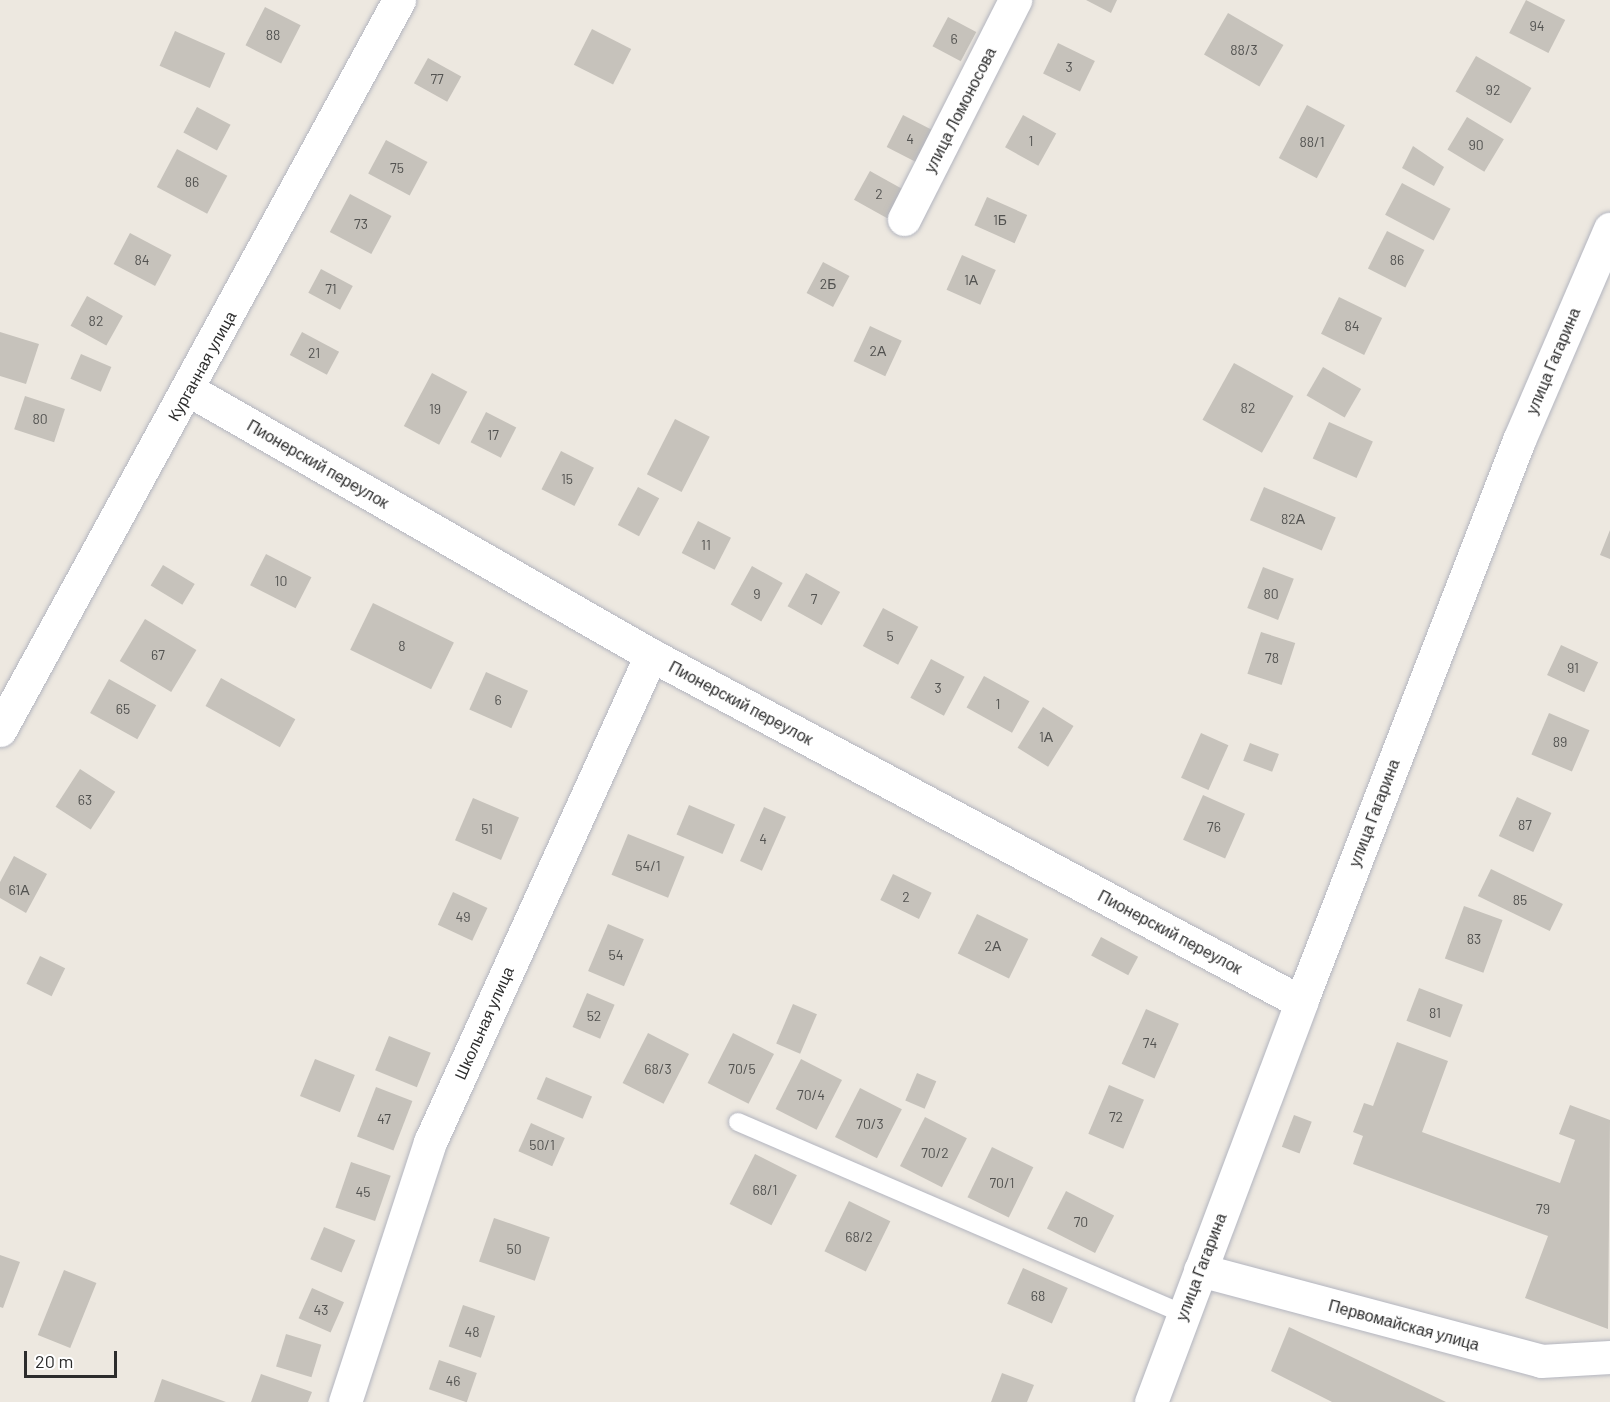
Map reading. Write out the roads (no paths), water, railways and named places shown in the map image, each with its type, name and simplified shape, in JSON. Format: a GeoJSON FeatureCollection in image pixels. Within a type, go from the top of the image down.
{"type":"FeatureCollection","features":[{"type":"Feature","properties":{"kind":"street","name":"Курганная улица"},"geometry":{"type":"LineString","coordinates":[[0,730],[189,390],[399,0]]}},
{"type":"Feature","properties":{"kind":"street","name":"улица Ломоносова"},"geometry":{"type":"LineString","coordinates":[[904,219],[1015,0]]}},
{"type":"Feature","properties":{"kind":"street","name":"улица Гагарина"},"geometry":{"type":"LineString","coordinates":[[1151,1402],[1301,1002],[1519,440],[1610,229]]}},
{"type":"Feature","properties":{"kind":"street","name":"Пионерский переулок"},"geometry":{"type":"LineString","coordinates":[[189,390],[651,655],[1301,1002]]}},
{"type":"Feature","properties":{"kind":"street","name":"Школьная улица"},"geometry":{"type":"LineString","coordinates":[[345,1402],[430,1142],[651,655]]}},
{"type":"Feature","properties":{"kind":"street","name":"Первомайская улица"},"geometry":{"type":"LineString","coordinates":[[1200,1270],[1541,1361],[1610,1357]]}},
{"type":"Feature","properties":{"kind":"lane"},"geometry":{"type":"LineString","coordinates":[[738,1122],[1183,1314]]}}]}
